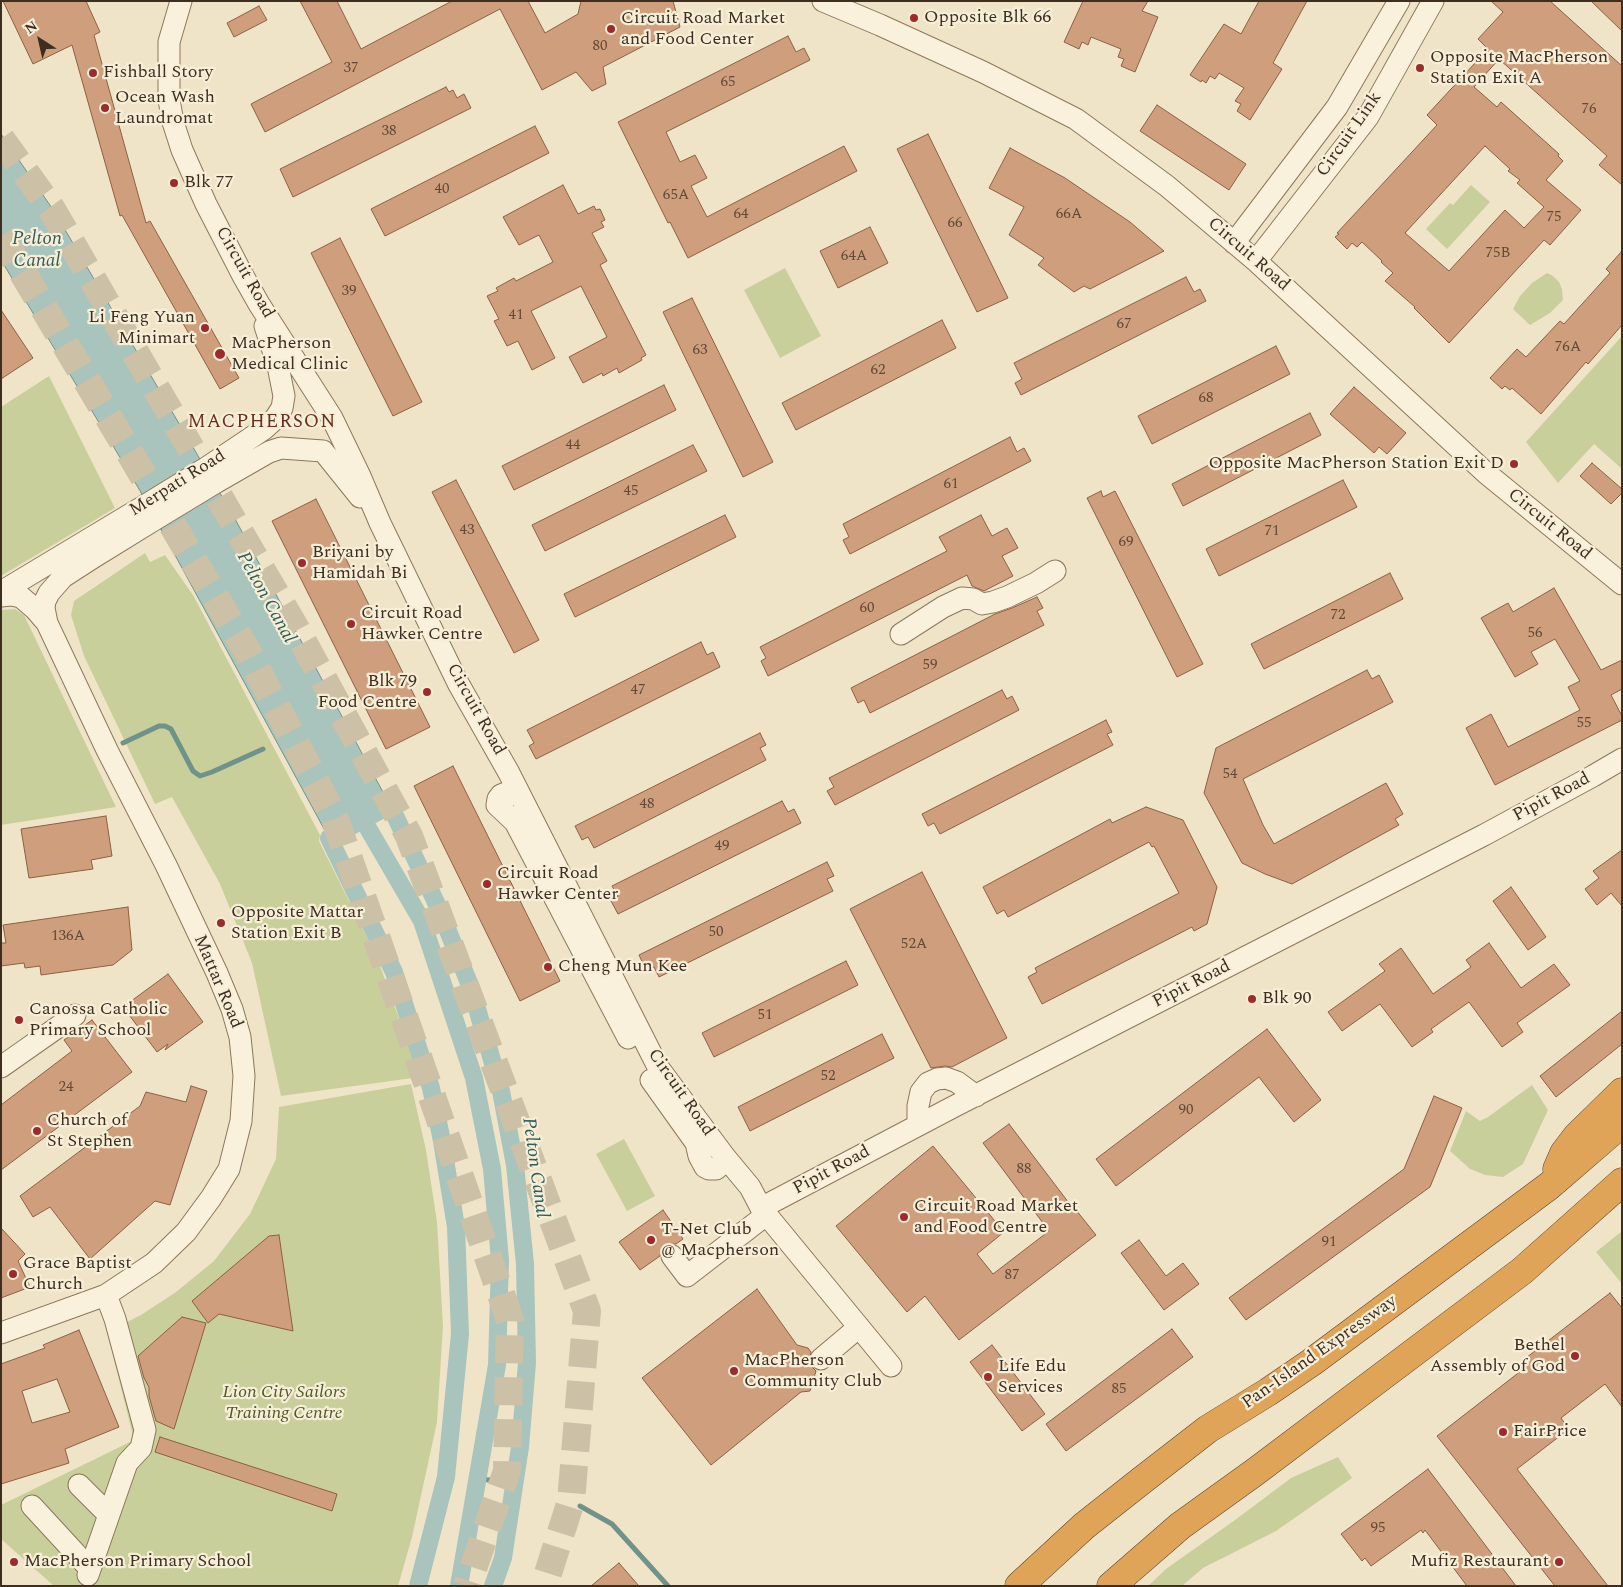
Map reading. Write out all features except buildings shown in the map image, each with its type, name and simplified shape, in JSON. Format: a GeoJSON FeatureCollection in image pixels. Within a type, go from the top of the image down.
{"type":"FeatureCollection","features":[{"type":"Feature","properties":{"kind":"highway"},"geometry":{"type":"LineString","coordinates":[[1549,1186],[1564,1153],[1577,1136],[1622,1092]]}},
{"type":"Feature","properties":{"kind":"highway","name":"Pan-Island Expressway"},"geometry":{"type":"LineString","coordinates":[[1019,1586],[1084,1526],[1208,1429],[1312,1362],[1549,1186],[1622,1123]]}},
{"type":"Feature","properties":{"kind":"highway"},"geometry":{"type":"LineString","coordinates":[[1522,1271],[1622,1182]]}},
{"type":"Feature","properties":{"kind":"highway"},"geometry":{"type":"LineString","coordinates":[[1111,1586],[1180,1526],[1622,1198]]}},
{"type":"Feature","properties":{"kind":"street","name":"Circuit Road"},"geometry":{"type":"LineString","coordinates":[[181,1],[168,42],[169,100],[173,122],[182,150],[206,204],[259,304],[332,418],[380,523],[458,683],[509,773],[658,1067],[725,1157],[750,1187],[763,1211],[891,1366]]}},
{"type":"Feature","properties":{"kind":"street","name":"Circuit Road"},"geometry":{"type":"LineString","coordinates":[[823,1],[983,72],[1076,119],[1167,186],[1256,261],[1480,479],[1622,584]]}},
{"type":"Feature","properties":{"kind":"street","name":"Circuit Link"},"geometry":{"type":"LineString","coordinates":[[1234,242],[1337,108],[1399,1]]}},
{"type":"Feature","properties":{"kind":"street","name":"Circuit Link"},"geometry":{"type":"LineString","coordinates":[[1256,261],[1368,118],[1433,1]]}},
{"type":"Feature","properties":{"kind":"street","name":"Merpati Road"},"geometry":{"type":"LineString","coordinates":[[1,592],[149,513],[211,475],[274,420],[282,408],[284,396],[278,366],[268,340],[259,304]]}},
{"type":"Feature","properties":{"kind":"street","name":"Merpati Road"},"geometry":{"type":"LineString","coordinates":[[211,475],[281,448],[323,451],[380,523]]}},
{"type":"Feature","properties":{"kind":"street","name":"Merpati Road"},"geometry":{"type":"LineString","coordinates":[[46,623],[44,608],[48,593],[64,577],[149,513]]}},
{"type":"Feature","properties":{"kind":"street"},"geometry":{"type":"LineString","coordinates":[[901,634],[943,607],[962,598],[973,599],[982,604],[993,602],[1036,583],[1055,571]]}},
{"type":"Feature","properties":{"kind":"street","name":"Mattar Road"},"geometry":{"type":"LineString","coordinates":[[1,596],[11,595],[20,597],[35,609],[46,623],[107,750],[166,865],[217,973],[232,1009],[240,1037],[244,1076],[241,1120],[229,1168],[211,1198],[186,1232],[154,1263],[106,1294],[1,1333]]}},
{"type":"Feature","properties":{"kind":"street","name":"Pipit Road"},"geometry":{"type":"LineString","coordinates":[[672,1256],[687,1276],[763,1211],[918,1125],[1484,835],[1622,759]]}},
{"type":"Feature","properties":{"kind":"street"},"geometry":{"type":"LineString","coordinates":[[1,1067],[75,1014]]}},
{"type":"Feature","properties":{"kind":"street"},"geometry":{"type":"LineString","coordinates":[[918,1125],[918,1106],[921,1092],[928,1084],[937,1079],[946,1078],[957,1082],[976,1096]]}},
{"type":"Feature","properties":{"kind":"street"},"geometry":{"type":"LineString","coordinates":[[32,1506],[89,1572],[127,1463],[141,1448],[144,1430],[115,1319],[106,1294]]}},
{"type":"Feature","properties":{"kind":"street"},"geometry":{"type":"LineString","coordinates":[[821,1358],[859,1327]]}},
{"type":"Feature","properties":{"kind":"street"},"geometry":{"type":"LineString","coordinates":[[79,1485],[109,1516]]}},
{"type":"Feature","properties":{"kind":"green space"},"geometry":{"type":"Polygon","coordinates":[[[1471,185],[1490,202],[1447,249],[1426,229],[1450,203],[1453,205],[1471,185]]]}},
{"type":"Feature","properties":{"kind":"green space"},"geometry":{"type":"Polygon","coordinates":[[[785,268],[821,336],[780,358],[744,290],[785,268]]]}},
{"type":"Feature","properties":{"kind":"green space"},"geometry":{"type":"Polygon","coordinates":[[[1547,273],[1559,282],[1563,300],[1550,313],[1530,325],[1513,309],[1520,296],[1532,283],[1547,273]]]}},
{"type":"Feature","properties":{"kind":"green space"},"geometry":{"type":"Polygon","coordinates":[[[1622,336],[1622,469],[1594,444],[1558,483],[1526,442],[1622,336]]]}},
{"type":"Feature","properties":{"kind":"green space"},"geometry":{"type":"Polygon","coordinates":[[[49,376],[115,508],[1,576],[1,407],[49,376]]]}},
{"type":"Feature","properties":{"kind":"green space"},"geometry":{"type":"Polygon","coordinates":[[[145,553],[150,562],[165,555],[193,595],[320,835],[319,841],[377,957],[420,1077],[281,1096],[252,963],[220,884],[172,797],[155,804],[84,656],[71,615],[74,601],[145,553]]]}},
{"type":"Feature","properties":{"kind":"green space"},"geometry":{"type":"Polygon","coordinates":[[[15,609],[24,615],[116,807],[1,825],[1,610],[15,609]]]}},
{"type":"Feature","properties":{"kind":"green space","name":"Lion City Sailors Training Centre"},"geometry":{"type":"Polygon","coordinates":[[[411,1084],[426,1150],[437,1222],[443,1326],[437,1422],[412,1537],[398,1586],[54,1586],[1,1539],[1,1505],[134,1440],[107,1332],[141,1315],[176,1292],[214,1261],[250,1214],[276,1159],[279,1107],[411,1084]]]}},
{"type":"Feature","properties":{"kind":"green space"},"geometry":{"type":"Polygon","coordinates":[[[1532,1085],[1548,1110],[1523,1164],[1503,1177],[1485,1175],[1470,1169],[1450,1151],[1466,1111],[1480,1121],[1532,1085]]]}},
{"type":"Feature","properties":{"kind":"green space"},"geometry":{"type":"Polygon","coordinates":[[[624,1139],[655,1196],[627,1211],[596,1154],[624,1139]]]}},
{"type":"Feature","properties":{"kind":"green space"},"geometry":{"type":"Polygon","coordinates":[[[1622,1231],[1622,1284],[1596,1252],[1622,1231]]]}},
{"type":"Feature","properties":{"kind":"green space"},"geometry":{"type":"Polygon","coordinates":[[[1338,1457],[1352,1478],[1276,1531],[1203,1568],[1182,1586],[1148,1586],[1166,1569],[1291,1478],[1338,1457]]]}},
{"type":"Feature","properties":{"kind":"water","name":"Pelton Canal"},"geometry":{"type":"Polygon","coordinates":[[[1,134],[54,211],[234,517],[390,805],[329,838],[139,489],[1,260],[1,134]]]}},
{"type":"Feature","properties":{"kind":"waterway"},"geometry":{"type":"LineString","coordinates":[[123,743],[159,726],[165,726],[171,729],[193,771],[200,776],[263,749]]}},
{"type":"Feature","properties":{"kind":"waterway","name":"Pelton Canal"},"geometry":{"type":"LineString","coordinates":[[418,1586],[446,1477],[460,1334],[456,1227],[431,1088],[394,972],[329,838],[390,805],[440,911],[471,988],[501,1091],[515,1165],[525,1264],[527,1363],[520,1447],[503,1558],[493,1586]]}},
{"type":"Feature","properties":{"kind":"waterway","name":"Pelton Canal"},"geometry":{"type":"LineString","coordinates":[[358,811],[422,921],[474,1078],[492,1169],[500,1260],[497,1365],[459,1586]]}},
{"type":"Feature","properties":{"kind":"waterway"},"geometry":{"type":"LineString","coordinates":[[477,1479],[515,1482]]}},
{"type":"Feature","properties":{"kind":"waterway"},"geometry":{"type":"LineString","coordinates":[[580,1506],[612,1524],[668,1586]]}},
{"type":"Feature","properties":{"kind":"tunnel"},"geometry":{"type":"LineString","coordinates":[[1,139],[51,208],[296,629],[409,836],[587,1311],[571,1501],[544,1586]]}},
{"type":"Feature","properties":{"kind":"tunnel"},"geometry":{"type":"LineString","coordinates":[[1,236],[249,654],[335,819],[510,1320],[507,1471],[467,1586]]}},
{"type":"Feature","properties":{"kind":"place","name":"Opposite Blk 66"},"geometry":{"type":"Point","coordinates":[914,18]}},
{"type":"Feature","properties":{"kind":"place","name":"Circuit Road Market and Food Center"},"geometry":{"type":"Point","coordinates":[611,29]}},
{"type":"Feature","properties":{"kind":"place","name":"Opposite MacPherson Station Exit A"},"geometry":{"type":"Point","coordinates":[1420,68]}},
{"type":"Feature","properties":{"kind":"place","name":"Fishball Story"},"geometry":{"type":"Point","coordinates":[93,73]}},
{"type":"Feature","properties":{"kind":"place","name":"Ocean Wash Laundromat"},"geometry":{"type":"Point","coordinates":[105,108]}},
{"type":"Feature","properties":{"kind":"place","name":"Blk 77"},"geometry":{"type":"Point","coordinates":[174,183]}},
{"type":"Feature","properties":{"kind":"place","name":"Li Feng Yuan Minimart"},"geometry":{"type":"Point","coordinates":[205,328]}},
{"type":"Feature","properties":{"kind":"place","name":"MacPherson Medical Clinic"},"geometry":{"type":"Point","coordinates":[220,354]}},
{"type":"Feature","properties":{"kind":"place","name":"Opposite MacPherson Station Exit D"},"geometry":{"type":"Point","coordinates":[1514,464]}},
{"type":"Feature","properties":{"kind":"place","name":"Briyani by Hamidah Bi"},"geometry":{"type":"Point","coordinates":[302,563]}},
{"type":"Feature","properties":{"kind":"place","name":"Circuit Road Hawker Centre"},"geometry":{"type":"Point","coordinates":[351,624]}},
{"type":"Feature","properties":{"kind":"place","name":"Blk 79 Food Centre"},"geometry":{"type":"Point","coordinates":[427,692]}},
{"type":"Feature","properties":{"kind":"place","name":"Circuit Road Hawker Center"},"geometry":{"type":"Point","coordinates":[487,884]}},
{"type":"Feature","properties":{"kind":"place","name":"Opposite Mattar Station Exit B"},"geometry":{"type":"Point","coordinates":[221,923]}},
{"type":"Feature","properties":{"kind":"place","name":"Cheng Mun Kee"},"geometry":{"type":"Point","coordinates":[548,967]}},
{"type":"Feature","properties":{"kind":"place","name":"Blk 90"},"geometry":{"type":"Point","coordinates":[1252,999]}},
{"type":"Feature","properties":{"kind":"place","name":"Canossa Catholic Primary School"},"geometry":{"type":"Point","coordinates":[19,1020]}},
{"type":"Feature","properties":{"kind":"place","name":"Church of St Stephen"},"geometry":{"type":"Point","coordinates":[37,1131]}},
{"type":"Feature","properties":{"kind":"place","name":"Circuit Road Market and Food Centre"},"geometry":{"type":"Point","coordinates":[904,1217]}},
{"type":"Feature","properties":{"kind":"place","name":"T-Net Club @ Macpherson"},"geometry":{"type":"Point","coordinates":[651,1240]}},
{"type":"Feature","properties":{"kind":"place","name":"Grace Baptist Church"},"geometry":{"type":"Point","coordinates":[13,1274]}},
{"type":"Feature","properties":{"kind":"place","name":"Bethel Assembly of God"},"geometry":{"type":"Point","coordinates":[1575,1356]}},
{"type":"Feature","properties":{"kind":"place","name":"MacPherson Community Club"},"geometry":{"type":"Point","coordinates":[734,1371]}},
{"type":"Feature","properties":{"kind":"place","name":"Life Edu Services"},"geometry":{"type":"Point","coordinates":[988,1377]}},
{"type":"Feature","properties":{"kind":"place","name":"FairPrice"},"geometry":{"type":"Point","coordinates":[1503,1432]}},
{"type":"Feature","properties":{"kind":"place","name":"MacPherson Primary School"},"geometry":{"type":"Point","coordinates":[14,1562]}},
{"type":"Feature","properties":{"kind":"place","name":"Mufiz Restaurant"},"geometry":{"type":"Point","coordinates":[1559,1562]}},
{"type":"Feature","properties":{"kind":"district","name":"MACPHERSON"},"geometry":{"type":"Point","coordinates":[262,423]}}]}
